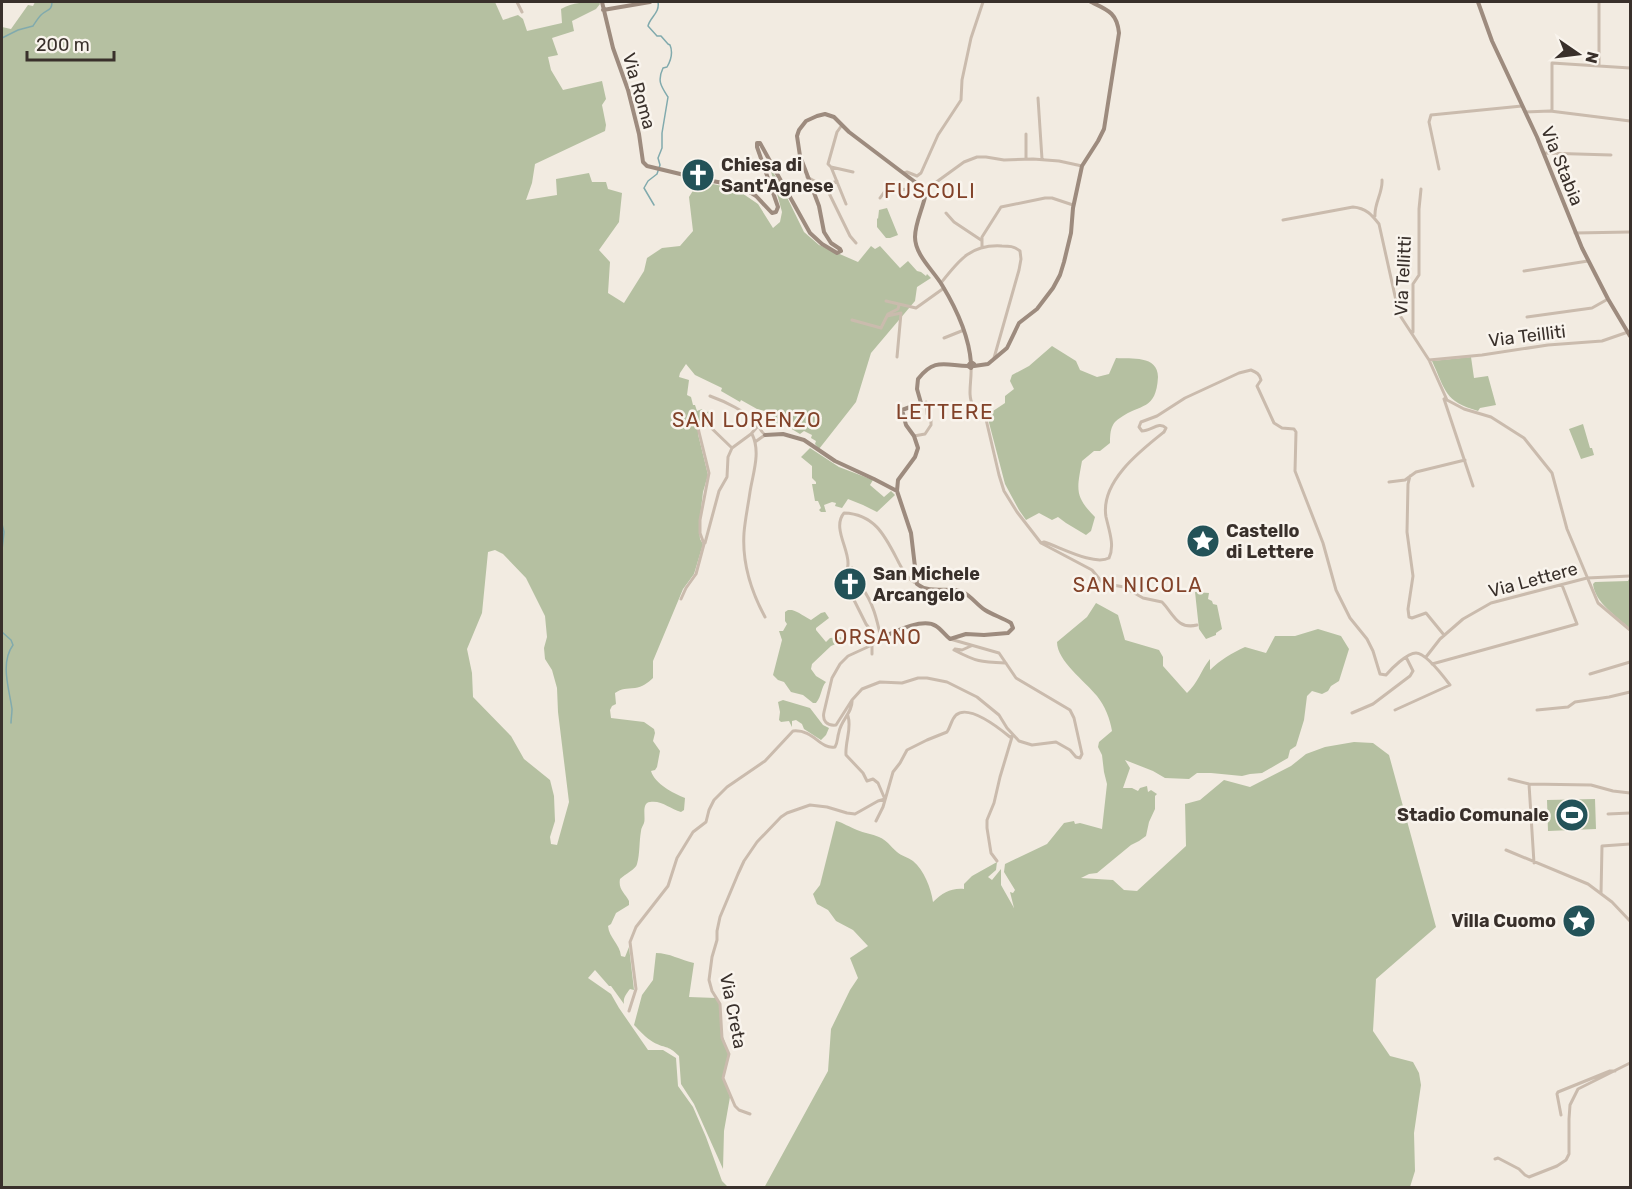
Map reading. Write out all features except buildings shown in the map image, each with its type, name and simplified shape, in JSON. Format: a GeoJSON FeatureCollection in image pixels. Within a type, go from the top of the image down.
{"type":"FeatureCollection","features":[{"type":"Feature","properties":{"kind":"street"},"geometry":{"type":"LineString","coordinates":[[517,2],[522,12]]}},
{"type":"Feature","properties":{"kind":"street","name":"Via Roma"},"geometry":{"type":"LineString","coordinates":[[602,2],[613,48],[628,90],[643,162],[649,167],[667,172],[740,186],[756,196],[772,213],[776,212],[778,207],[757,147],[757,143],[760,142],[810,233],[837,253],[841,251],[831,243],[824,232],[819,206],[807,177]]}},
{"type":"Feature","properties":{"kind":"street"},"geometry":{"type":"LineString","coordinates":[[603,10],[648,2]]}},
{"type":"Feature","properties":{"kind":"street"},"geometry":{"type":"LineString","coordinates":[[903,174],[907,172],[917,176],[921,173],[938,135],[961,100],[962,80],[975,22],[983,2]]}},
{"type":"Feature","properties":{"kind":"street"},"geometry":{"type":"LineString","coordinates":[[914,436],[925,434],[931,425],[932,419],[928,416],[917,389],[918,379],[929,366],[935,364],[984,365],[1010,345],[1019,323],[1037,309],[1060,275],[1071,233],[1073,205],[1082,166],[1104,129],[1119,33],[1114,15],[1109,10],[1091,2]]}},
{"type":"Feature","properties":{"kind":"street","name":"Via Stabia"},"geometry":{"type":"LineString","coordinates":[[1478,2],[1492,41],[1544,153],[1575,233],[1608,299],[1629,334]]}},
{"type":"Feature","properties":{"kind":"street"},"geometry":{"type":"LineString","coordinates":[[1599,2],[1599,66]]}},
{"type":"Feature","properties":{"kind":"street"},"geometry":{"type":"LineString","coordinates":[[1552,111],[1552,63],[1630,68]]}},
{"type":"Feature","properties":{"kind":"street"},"geometry":{"type":"LineString","coordinates":[[1038,98],[1042,160]]}},
{"type":"Feature","properties":{"kind":"street"},"geometry":{"type":"LineString","coordinates":[[1439,170],[1430,122],[1431,115],[1522,106]]}},
{"type":"Feature","properties":{"kind":"street"},"geometry":{"type":"LineString","coordinates":[[1525,111],[1552,111],[1630,121]]}},
{"type":"Feature","properties":{"kind":"street"},"geometry":{"type":"LineString","coordinates":[[856,243],[850,236],[825,186],[807,177],[800,156],[797,136],[799,130],[806,121],[817,116],[825,114],[834,117],[923,190],[925,197],[915,229],[915,239],[921,256],[944,288],[964,330],[970,350],[971,398],[975,408],[985,415],[1004,491],[1017,512],[1041,543],[1092,570],[1102,582],[1124,587],[1143,598],[1162,602],[1173,618],[1180,623],[1189,626],[1197,625]]}},
{"type":"Feature","properties":{"kind":"street"},"geometry":{"type":"LineString","coordinates":[[842,124],[837,132],[828,164],[846,204]]}},
{"type":"Feature","properties":{"kind":"street"},"geometry":{"type":"LineString","coordinates":[[1026,134],[1026,159]]}},
{"type":"Feature","properties":{"kind":"street"},"geometry":{"type":"LineString","coordinates":[[1544,153],[1611,155]]}},
{"type":"Feature","properties":{"kind":"street"},"geometry":{"type":"LineString","coordinates":[[880,198],[885,192],[923,190],[971,159],[986,157],[1059,161],[1082,166]]}},
{"type":"Feature","properties":{"kind":"street"},"geometry":{"type":"LineString","coordinates":[[831,167],[853,172]]}},
{"type":"Feature","properties":{"kind":"street"},"geometry":{"type":"LineString","coordinates":[[1375,218],[1374,211],[1382,180]]}},
{"type":"Feature","properties":{"kind":"street"},"geometry":{"type":"LineString","coordinates":[[825,186],[837,182]]}},
{"type":"Feature","properties":{"kind":"street","name":"Via Tellitti"},"geometry":{"type":"LineString","coordinates":[[1421,189],[1419,275],[1413,284],[1413,333],[1429,360],[1443,391],[1473,486]]}},
{"type":"Feature","properties":{"kind":"street"},"geometry":{"type":"LineString","coordinates":[[982,246],[981,240],[1001,207],[1045,198],[1073,205]]}},
{"type":"Feature","properties":{"kind":"street"},"geometry":{"type":"LineString","coordinates":[[1283,220],[1353,207],[1363,209],[1375,218],[1379,224],[1399,314],[1413,333]]}},
{"type":"Feature","properties":{"kind":"street"},"geometry":{"type":"LineString","coordinates":[[946,213],[954,222],[981,240]]}},
{"type":"Feature","properties":{"kind":"street"},"geometry":{"type":"LineString","coordinates":[[1575,233],[1630,232]]}},
{"type":"Feature","properties":{"kind":"street"},"geometry":{"type":"LineString","coordinates":[[941,283],[962,257],[982,246],[1016,248],[1021,253],[1019,270],[994,358]]}},
{"type":"Feature","properties":{"kind":"street"},"geometry":{"type":"LineString","coordinates":[[1524,271],[1588,261]]}},
{"type":"Feature","properties":{"kind":"street"},"geometry":{"type":"LineString","coordinates":[[886,301],[916,308],[944,288]]}},
{"type":"Feature","properties":{"kind":"street"},"geometry":{"type":"LineString","coordinates":[[1527,317],[1592,308],[1608,299]]}},
{"type":"Feature","properties":{"kind":"street"},"geometry":{"type":"LineString","coordinates":[[852,320],[879,329],[888,314],[898,309],[899,305]]}},
{"type":"Feature","properties":{"kind":"street"},"geometry":{"type":"LineString","coordinates":[[887,316],[901,313],[897,357]]}},
{"type":"Feature","properties":{"kind":"street"},"geometry":{"type":"LineString","coordinates":[[944,338],[964,330]]}},
{"type":"Feature","properties":{"kind":"street","name":"Via Teilliti"},"geometry":{"type":"LineString","coordinates":[[1429,360],[1602,340],[1629,334]]}},
{"type":"Feature","properties":{"kind":"street"},"geometry":{"type":"LineString","coordinates":[[1041,543],[1044,542],[1077,555],[1101,561],[1109,558],[1112,550],[1105,508],[1109,492],[1117,478],[1136,456],[1166,428],[1160,425],[1142,431],[1139,427],[1141,422],[1157,416],[1185,398],[1251,369],[1261,377],[1257,386],[1274,423],[1282,428],[1294,429],[1296,432],[1295,471],[1323,543],[1336,590],[1350,618],[1373,651],[1380,674],[1386,675],[1414,653],[1426,657],[1450,685],[1395,710]]}},
{"type":"Feature","properties":{"kind":"street"},"geometry":{"type":"LineString","coordinates":[[1443,391],[1450,402],[1491,417],[1524,438],[1552,473],[1567,529],[1598,603],[1630,630]]}},
{"type":"Feature","properties":{"kind":"street"},"geometry":{"type":"LineString","coordinates":[[710,396],[726,402],[756,422],[765,435]]}},
{"type":"Feature","properties":{"kind":"street"},"geometry":{"type":"LineString","coordinates":[[917,584],[911,540],[897,491],[898,480],[917,453],[917,444],[906,425],[902,410],[923,402]]}},
{"type":"Feature","properties":{"kind":"street"},"geometry":{"type":"LineString","coordinates":[[704,544],[700,533],[700,520],[709,473],[698,428],[701,422],[704,421],[732,448]]}},
{"type":"Feature","properties":{"kind":"street"},"geometry":{"type":"LineString","coordinates":[[681,599],[696,574],[719,491],[727,477],[728,458],[732,448],[752,434],[758,426]]}},
{"type":"Feature","properties":{"kind":"street"},"geometry":{"type":"LineString","coordinates":[[752,434],[756,460],[744,533],[745,561],[755,599],[765,617]]}},
{"type":"Feature","properties":{"kind":"street"},"geometry":{"type":"LineString","coordinates":[[755,442],[765,435],[783,434],[804,440],[835,461],[897,491]]}},
{"type":"Feature","properties":{"kind":"street"},"geometry":{"type":"LineString","coordinates":[[1389,482],[1405,480],[1416,472],[1465,460]]}},
{"type":"Feature","properties":{"kind":"street"},"geometry":{"type":"LineString","coordinates":[[1410,476],[1407,532],[1413,576],[1409,617],[1426,613],[1444,635]]}},
{"type":"Feature","properties":{"kind":"street"},"geometry":{"type":"LineString","coordinates":[[872,654],[873,633],[866,624],[845,582],[849,562],[841,538],[840,522],[844,513],[852,513],[869,519],[879,527],[912,582],[922,588],[955,590],[964,593],[989,612],[1011,623],[1013,628],[1008,633],[984,635],[966,633],[950,639]]}},
{"type":"Feature","properties":{"kind":"street"},"geometry":{"type":"LineString","coordinates":[[852,568],[873,606],[881,638]]}},
{"type":"Feature","properties":{"kind":"street","name":"Via Lettere"},"geometry":{"type":"LineString","coordinates":[[1426,657],[1444,635],[1469,615],[1491,603],[1587,578],[1630,576]]}},
{"type":"Feature","properties":{"kind":"street"},"geometry":{"type":"LineString","coordinates":[[1432,664],[1577,624],[1562,585]]}},
{"type":"Feature","properties":{"kind":"street"},"geometry":{"type":"LineString","coordinates":[[852,594],[862,588]]}},
{"type":"Feature","properties":{"kind":"street"},"geometry":{"type":"LineString","coordinates":[[876,821],[892,772],[907,750],[947,732],[951,721],[960,713],[968,711],[997,725],[1011,738],[1024,743],[1038,745],[1056,742],[1070,750],[1076,757],[1080,758],[1082,754],[1072,713],[1055,700],[1016,678],[1001,656],[994,651],[950,639],[934,625],[925,623],[900,629],[848,656],[832,678],[824,721],[830,725],[836,725],[862,689],[880,682],[902,683],[922,678],[940,680],[977,697],[999,715],[1011,738],[994,803],[987,820],[991,853],[997,861]]}},
{"type":"Feature","properties":{"kind":"street"},"geometry":{"type":"LineString","coordinates":[[971,646],[962,650],[954,650],[981,662],[1006,663]]}},
{"type":"Feature","properties":{"kind":"street"},"geometry":{"type":"LineString","coordinates":[[1352,713],[1373,704],[1410,676],[1413,671],[1406,657]]}},
{"type":"Feature","properties":{"kind":"street"},"geometry":{"type":"LineString","coordinates":[[1590,674],[1630,662]]}},
{"type":"Feature","properties":{"kind":"street"},"geometry":{"type":"LineString","coordinates":[[1537,710],[1568,707],[1575,702],[1630,692]]}},
{"type":"Feature","properties":{"kind":"street"},"geometry":{"type":"LineString","coordinates":[[628,1011],[636,990],[630,942],[632,935],[668,886],[677,858],[693,832],[706,822],[714,800],[765,761],[794,731],[805,731],[828,748],[835,747],[838,732],[852,706],[852,700]]}},
{"type":"Feature","properties":{"kind":"street"},"geometry":{"type":"LineString","coordinates":[[848,714],[850,725],[846,746],[847,757],[863,773],[867,781],[873,779],[878,783],[885,799]]}},
{"type":"Feature","properties":{"kind":"street"},"geometry":{"type":"LineString","coordinates":[[1509,779],[1528,784],[1582,784],[1630,793]]}},
{"type":"Feature","properties":{"kind":"street"},"geometry":{"type":"LineString","coordinates":[[1528,784],[1534,863]]}},
{"type":"Feature","properties":{"kind":"street","name":"Via Creta"},"geometry":{"type":"LineString","coordinates":[[750,1114],[735,1106],[723,1078],[729,1054],[722,1038],[720,1004],[712,991],[709,980],[720,917],[738,874],[757,842],[787,813],[810,805],[855,814],[885,799]]}},
{"type":"Feature","properties":{"kind":"street"},"geometry":{"type":"LineString","coordinates":[[1608,814],[1630,813]]}},
{"type":"Feature","properties":{"kind":"street"},"geometry":{"type":"LineString","coordinates":[[1601,894],[1602,846],[1630,844]]}},
{"type":"Feature","properties":{"kind":"street"},"geometry":{"type":"LineString","coordinates":[[1506,850],[1583,881],[1612,902],[1630,921]]}},
{"type":"Feature","properties":{"kind":"street"},"geometry":{"type":"LineString","coordinates":[[1495,1159],[1498,1158],[1516,1167],[1528,1177],[1561,1163],[1569,1154],[1570,1105],[1578,1089],[1630,1063]]}},
{"type":"Feature","properties":{"kind":"street"},"geometry":{"type":"LineString","coordinates":[[1561,1115],[1558,1092],[1615,1071]]}},
{"type":"Feature","properties":{"kind":"green space"},"geometry":{"type":"Polygon","coordinates":[[[35,2],[495,2],[503,20],[518,15],[523,19],[527,31],[562,23],[561,9],[570,5],[599,2],[596,9],[572,21],[574,31],[552,38],[558,55],[548,57],[551,70],[563,90],[602,81],[606,99],[602,105],[605,131],[535,164],[526,200],[557,195],[556,179],[589,173],[592,182],[606,182],[608,189],[622,193],[619,222],[599,250],[610,262],[608,293],[624,303],[644,271],[647,258],[662,248],[680,246],[693,231],[689,197],[699,181],[736,189],[758,204],[773,228],[780,222],[782,212],[770,168],[779,181],[804,232],[819,245],[858,262],[871,246],[875,249],[880,246],[900,268],[908,261],[917,271],[931,278],[917,287],[915,301],[871,353],[856,402],[819,449],[815,444],[816,441],[811,438],[812,435],[804,431],[800,434],[780,422],[779,424],[773,423],[773,413],[757,409],[741,400],[740,402],[721,391],[722,388],[695,375],[686,364],[679,377],[689,380],[687,395],[691,397],[697,411],[702,409],[704,413],[710,411],[714,415],[700,420],[698,424],[698,434],[708,475],[703,492],[699,526],[700,539],[703,544],[694,574],[683,589],[653,661],[653,678],[640,687],[622,689],[615,693],[616,704],[610,710],[611,718],[644,722],[654,729],[653,741],[660,751],[657,767],[651,771],[660,784],[685,798],[684,810],[681,812],[658,802],[647,803],[637,864],[620,879],[621,888],[629,905],[616,913],[608,926],[621,956],[625,957],[629,947],[634,990],[630,989],[627,993],[624,1004],[595,970],[588,978],[611,994],[648,1050],[663,1050],[676,1058],[678,1086],[693,1107],[722,1181],[728,1187],[2,1187],[2,27],[11,29],[28,5],[33,6],[35,2]],[[495,550],[488,552],[482,613],[467,649],[472,673],[473,697],[511,736],[524,759],[550,780],[554,796],[555,821],[550,837],[551,844],[557,845],[569,802],[557,688],[552,670],[545,659],[544,648],[547,637],[545,616],[526,578],[503,554],[495,550]]]}},
{"type":"Feature","properties":{"kind":"green space"},"geometry":{"type":"Polygon","coordinates":[[[887,208],[898,235],[890,238],[886,238],[877,227],[879,210],[887,208]]]}},
{"type":"Feature","properties":{"kind":"green space"},"geometry":{"type":"Polygon","coordinates":[[[1052,346],[1076,361],[1080,370],[1097,377],[1109,374],[1116,358],[1143,360],[1154,365],[1157,370],[1157,388],[1151,401],[1116,421],[1111,429],[1110,443],[1100,451],[1094,451],[1082,461],[1078,485],[1080,497],[1095,517],[1091,531],[1086,535],[1058,517],[1052,520],[1039,513],[1026,520],[1005,484],[987,415],[1005,403],[1005,396],[1014,389],[1010,381],[1012,375],[1029,366],[1052,346]]]}},
{"type":"Feature","properties":{"kind":"green space"},"geometry":{"type":"Polygon","coordinates":[[[1471,357],[1474,378],[1488,376],[1496,405],[1480,408],[1478,411],[1452,399],[1432,361],[1471,357]]]}},
{"type":"Feature","properties":{"kind":"green space"},"geometry":{"type":"Polygon","coordinates":[[[1583,424],[1594,455],[1581,459],[1569,429],[1583,424]]]}},
{"type":"Feature","properties":{"kind":"green space"},"geometry":{"type":"Polygon","coordinates":[[[810,448],[839,467],[873,480],[870,485],[884,497],[891,491],[895,495],[877,512],[848,499],[842,508],[835,506],[836,503],[832,502],[824,505],[826,512],[821,512],[818,501],[815,501],[812,484],[816,482],[812,478],[812,466],[801,457],[810,448]]]}},
{"type":"Feature","properties":{"kind":"green space"},"geometry":{"type":"Polygon","coordinates":[[[1629,579],[1630,629],[1602,603],[1593,584],[1595,582],[1628,581],[1629,579]]]}},
{"type":"Feature","properties":{"kind":"green space"},"geometry":{"type":"Polygon","coordinates":[[[1195,592],[1209,593],[1208,599],[1217,605],[1222,629],[1216,635],[1206,639],[1199,629],[1195,592]]]}},
{"type":"Feature","properties":{"kind":"green space"},"geometry":{"type":"Polygon","coordinates":[[[1096,603],[1118,615],[1125,640],[1159,650],[1163,657],[1163,666],[1187,693],[1210,659],[1210,670],[1226,657],[1245,647],[1266,653],[1275,636],[1295,636],[1318,629],[1341,636],[1349,649],[1339,681],[1322,694],[1312,691],[1307,696],[1304,720],[1296,746],[1290,750],[1288,758],[1262,773],[1242,776],[1197,773],[1189,779],[1165,778],[1125,760],[1130,768],[1123,788],[1138,791],[1147,786],[1148,792],[1151,790],[1157,794],[1155,809],[1146,836],[1131,845],[1097,873],[1081,878],[1113,880],[1124,890],[1137,891],[1186,846],[1185,804],[1200,800],[1224,780],[1250,787],[1291,766],[1306,754],[1325,747],[1354,742],[1373,743],[1389,755],[1436,927],[1376,979],[1373,1031],[1390,1056],[1413,1062],[1419,1073],[1421,1085],[1414,1133],[1415,1171],[1410,1187],[764,1188],[828,1071],[831,1029],[858,978],[850,958],[868,946],[853,930],[836,921],[828,910],[817,904],[813,894],[820,885],[836,821],[882,839],[913,861],[926,880],[933,902],[947,892],[964,889],[964,884],[972,876],[997,862],[996,870],[988,877],[992,880],[1001,869],[1001,885],[1014,908],[1010,892],[1013,893],[1015,890],[1004,872],[1005,864],[1047,844],[1064,823],[1074,821],[1075,824],[1080,823],[1102,829],[1107,784],[1102,755],[1098,747],[1099,742],[1112,731],[1111,726],[1100,700],[1066,663],[1058,649],[1057,642],[1087,617],[1096,603]]]}},
{"type":"Feature","properties":{"kind":"green space"},"geometry":{"type":"Polygon","coordinates":[[[792,610],[811,620],[825,612],[829,618],[816,630],[826,642],[830,638],[842,638],[812,664],[811,669],[816,676],[826,682],[816,703],[803,695],[791,692],[784,682],[773,675],[782,640],[779,631],[783,631],[787,624],[785,612],[792,610]]]}},
{"type":"Feature","properties":{"kind":"green space"},"geometry":{"type":"Polygon","coordinates":[[[783,700],[810,708],[823,725],[829,728],[826,735],[821,740],[804,729],[802,724],[796,720],[792,721],[792,727],[789,721],[781,722],[778,702],[783,700]]]}},
{"type":"Feature","properties":{"kind":"green space","name":"Stadio Comunale"},"geometry":{"type":"Polygon","coordinates":[[[1595,799],[1596,829],[1548,831],[1547,800],[1595,799]]]}},
{"type":"Feature","properties":{"kind":"green space"},"geometry":{"type":"Polygon","coordinates":[[[656,953],[694,963],[689,997],[716,998],[720,1004],[721,1031],[729,1054],[723,1078],[730,1097],[724,1131],[723,1169],[694,1104],[681,1084],[679,1056],[669,1048],[650,1040],[634,1025],[642,995],[653,980],[656,953]]]}},
{"type":"Feature","properties":{"kind":"waterway"},"geometry":{"type":"LineString","coordinates":[[2,38],[33,26],[50,8],[52,2]]}},
{"type":"Feature","properties":{"kind":"waterway"},"geometry":{"type":"LineString","coordinates":[[654,205],[644,188],[648,181],[657,174],[660,165],[658,158],[662,148],[668,97],[660,76],[663,68],[667,67],[671,53],[670,45],[648,26],[658,9],[658,2]]}},
{"type":"Feature","properties":{"kind":"waterway"},"geometry":{"type":"LineString","coordinates":[[2,262],[2,269]]}},
{"type":"Feature","properties":{"kind":"waterway"},"geometry":{"type":"LineString","coordinates":[[2,524],[4,532],[2,550]]}},
{"type":"Feature","properties":{"kind":"waterway"},"geometry":{"type":"LineString","coordinates":[[2,632],[13,645],[6,668],[12,709],[11,723]]}},
{"type":"Feature","properties":{"kind":"place","name":"Chiesa di Sant'Agnese"},"geometry":{"type":"Point","coordinates":[698,175]}},
{"type":"Feature","properties":{"kind":"place","name":"Castello di Lettere"},"geometry":{"type":"Point","coordinates":[1203,541]}},
{"type":"Feature","properties":{"kind":"place","name":"San Michele Arcangelo"},"geometry":{"type":"Point","coordinates":[850,584]}},
{"type":"Feature","properties":{"kind":"place","name":"Stadio Comunale"},"geometry":{"type":"Point","coordinates":[1572,815]}},
{"type":"Feature","properties":{"kind":"place","name":"Villa Cuomo"},"geometry":{"type":"Point","coordinates":[1579,921]}},
{"type":"Feature","properties":{"kind":"district","name":"FUSCOLI"},"geometry":{"type":"Point","coordinates":[930,191]}},
{"type":"Feature","properties":{"kind":"district","name":"LETTERE"},"geometry":{"type":"Point","coordinates":[945,412]}},
{"type":"Feature","properties":{"kind":"district","name":"SAN LORENZO"},"geometry":{"type":"Point","coordinates":[747,420]}},
{"type":"Feature","properties":{"kind":"district","name":"SAN NICOLA"},"geometry":{"type":"Point","coordinates":[1138,585]}},
{"type":"Feature","properties":{"kind":"district","name":"ORSANO"},"geometry":{"type":"Point","coordinates":[878,637]}}]}
